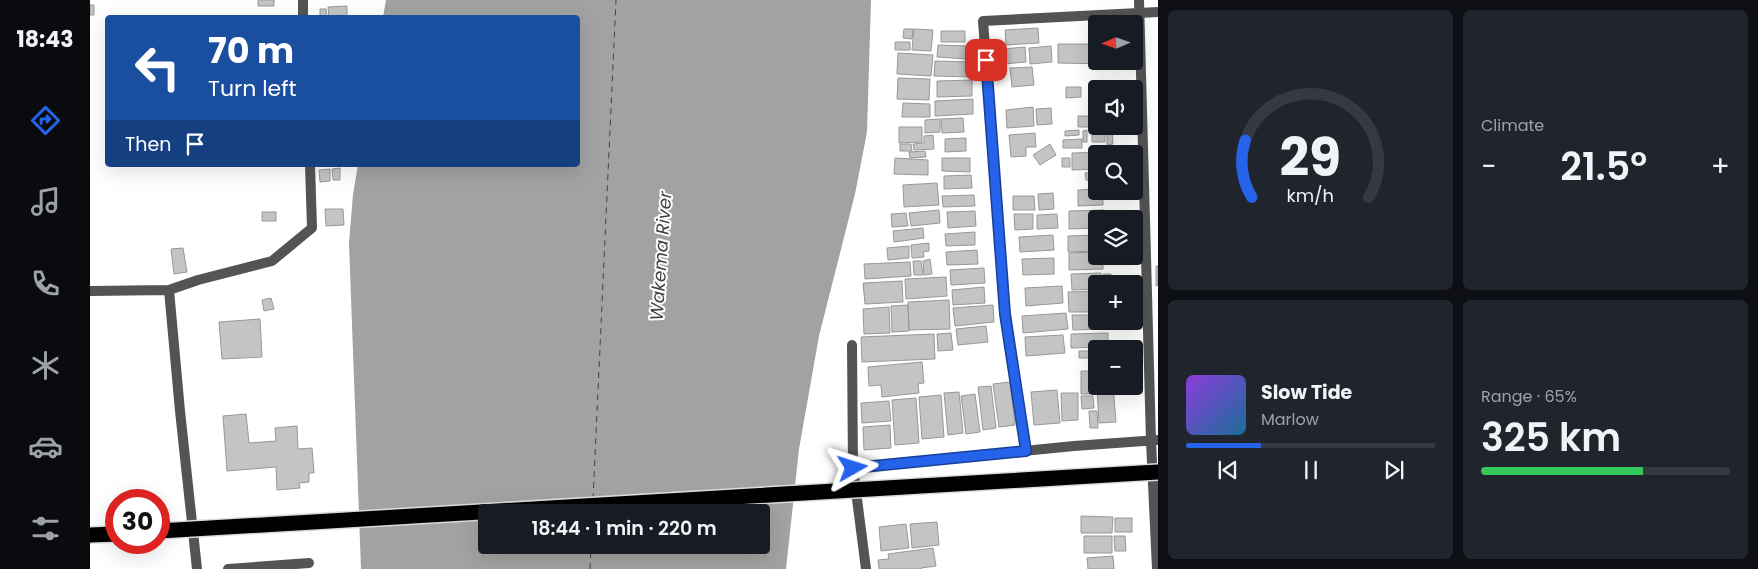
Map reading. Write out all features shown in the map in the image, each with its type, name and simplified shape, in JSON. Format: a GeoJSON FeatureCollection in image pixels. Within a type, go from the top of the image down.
{"type":"FeatureCollection","features":[{"type":"Feature","properties":{"kind":"highway"},"geometry":{"type":"LineString","coordinates":[[170,530],[1158,472]]}},
{"type":"Feature","properties":{"kind":"highway"},"geometry":{"type":"LineString","coordinates":[[90,536],[105,535]]}},
{"type":"Feature","properties":{"kind":"street"},"geometry":{"type":"LineString","coordinates":[[303,0],[304,15]]}},
{"type":"Feature","properties":{"kind":"street"},"geometry":{"type":"LineString","coordinates":[[1138,0],[1157,569]]}},
{"type":"Feature","properties":{"kind":"street"},"geometry":{"type":"LineString","coordinates":[[1026,451],[1005,314],[983,21],[1158,12]]}},
{"type":"Feature","properties":{"kind":"street"},"geometry":{"type":"LineString","coordinates":[[90,291],[169,290],[198,280],[272,261],[312,228],[310,167]]}},
{"type":"Feature","properties":{"kind":"street"},"geometry":{"type":"LineString","coordinates":[[169,290],[197,569]]}},
{"type":"Feature","properties":{"kind":"street"},"geometry":{"type":"LineString","coordinates":[[852,345],[853,468],[866,569]]}},
{"type":"Feature","properties":{"kind":"street"},"geometry":{"type":"LineString","coordinates":[[853,468],[1074,446],[1154,441]]}},
{"type":"Feature","properties":{"kind":"street"},"geometry":{"type":"LineString","coordinates":[[228,569],[308,563]]}},
{"type":"Feature","properties":{"kind":"water","name":"Wakema River"},"geometry":{"type":"Polygon","coordinates":[[[386,0],[871,0],[867,132],[855,194],[819,336],[799,449],[786,569],[361,569],[349,243],[353,194],[358,167],[580,167],[580,15],[383,15],[386,0]]]}},
{"type":"Feature","properties":{"kind":"building"},"geometry":{"type":"Polygon","coordinates":[[[258,0],[274,0],[274,6],[258,6],[258,0]]]}},
{"type":"Feature","properties":{"kind":"building"},"geometry":{"type":"Polygon","coordinates":[[[90,5],[94,5],[94,15],[90,15],[90,5]]]}},
{"type":"Feature","properties":{"kind":"building"},"geometry":{"type":"Polygon","coordinates":[[[347,6],[347,15],[329,15],[328,7],[347,6]]]}},
{"type":"Feature","properties":{"kind":"building"},"geometry":{"type":"Polygon","coordinates":[[[320,9],[326,9],[327,15],[320,15],[320,9]]]}},
{"type":"Feature","properties":{"kind":"building"},"geometry":{"type":"Polygon","coordinates":[[[1038,28],[1039,43],[1006,45],[1005,30],[1038,28]]]}},
{"type":"Feature","properties":{"kind":"building"},"geometry":{"type":"Polygon","coordinates":[[[904,29],[913,29],[912,39],[903,38],[904,29]]]}},
{"type":"Feature","properties":{"kind":"building"},"geometry":{"type":"Polygon","coordinates":[[[914,29],[933,30],[931,51],[912,50],[914,29]]]}},
{"type":"Feature","properties":{"kind":"building"},"geometry":{"type":"Polygon","coordinates":[[[941,31],[965,31],[965,42],[941,42],[941,31]]]}},
{"type":"Feature","properties":{"kind":"building"},"geometry":{"type":"Polygon","coordinates":[[[895,42],[910,42],[910,50],[895,50],[895,42]]]}},
{"type":"Feature","properties":{"kind":"building"},"geometry":{"type":"Polygon","coordinates":[[[1058,44],[1088,44],[1088,64],[1058,63],[1058,44]]]}},
{"type":"Feature","properties":{"kind":"building"},"geometry":{"type":"Polygon","coordinates":[[[938,45],[967,46],[967,59],[937,57],[938,45]]]}},
{"type":"Feature","properties":{"kind":"building"},"geometry":{"type":"Polygon","coordinates":[[[1051,46],[1052,62],[1030,64],[1029,48],[1051,46]]]}},
{"type":"Feature","properties":{"kind":"building"},"geometry":{"type":"Polygon","coordinates":[[[1025,47],[1026,62],[1004,64],[1003,49],[1025,47]]]}},
{"type":"Feature","properties":{"kind":"building"},"geometry":{"type":"Polygon","coordinates":[[[898,53],[933,55],[931,76],[897,74],[898,53]]]}},
{"type":"Feature","properties":{"kind":"building"},"geometry":{"type":"Polygon","coordinates":[[[935,61],[971,62],[970,77],[934,76],[935,61]]]}},
{"type":"Feature","properties":{"kind":"building"},"geometry":{"type":"Polygon","coordinates":[[[1032,67],[1034,85],[1012,87],[1010,68],[1032,67]]]}},
{"type":"Feature","properties":{"kind":"building"},"geometry":{"type":"Polygon","coordinates":[[[898,78],[930,79],[929,100],[897,99],[898,78]]]}},
{"type":"Feature","properties":{"kind":"building"},"geometry":{"type":"Polygon","coordinates":[[[972,80],[972,96],[937,97],[937,81],[972,80]]]}},
{"type":"Feature","properties":{"kind":"building"},"geometry":{"type":"Polygon","coordinates":[[[1066,87],[1081,87],[1081,97],[1066,98],[1066,87]]]}},
{"type":"Feature","properties":{"kind":"building"},"geometry":{"type":"Polygon","coordinates":[[[973,99],[973,114],[935,116],[935,101],[973,99]]]}},
{"type":"Feature","properties":{"kind":"building"},"geometry":{"type":"Polygon","coordinates":[[[903,103],[930,104],[930,117],[902,117],[903,103]]]}},
{"type":"Feature","properties":{"kind":"building"},"geometry":{"type":"Polygon","coordinates":[[[1033,107],[1034,126],[1007,128],[1006,110],[1033,107]]]}},
{"type":"Feature","properties":{"kind":"building"},"geometry":{"type":"Polygon","coordinates":[[[1051,108],[1052,124],[1037,125],[1036,109],[1051,108]]]}},
{"type":"Feature","properties":{"kind":"building"},"geometry":{"type":"Polygon","coordinates":[[[1078,116],[1088,116],[1088,127],[1078,127],[1078,116]]]}},
{"type":"Feature","properties":{"kind":"building"},"geometry":{"type":"Polygon","coordinates":[[[963,118],[964,132],[942,133],[941,119],[963,118]]]}},
{"type":"Feature","properties":{"kind":"building"},"geometry":{"type":"Polygon","coordinates":[[[940,119],[940,132],[925,133],[925,120],[940,119]]]}},
{"type":"Feature","properties":{"kind":"building"},"geometry":{"type":"Polygon","coordinates":[[[899,127],[922,127],[922,142],[899,143],[899,127]]]}},
{"type":"Feature","properties":{"kind":"building"},"geometry":{"type":"Polygon","coordinates":[[[1079,130],[1079,135],[1065,136],[1065,131],[1079,130]]]}},
{"type":"Feature","properties":{"kind":"building"},"geometry":{"type":"Polygon","coordinates":[[[1087,130],[1087,142],[1083,142],[1083,131],[1087,130]]]}},
{"type":"Feature","properties":{"kind":"building"},"geometry":{"type":"Polygon","coordinates":[[[1035,133],[1036,147],[1026,147],[1026,156],[1011,157],[1009,135],[1035,133]]]}},
{"type":"Feature","properties":{"kind":"building"},"geometry":{"type":"Polygon","coordinates":[[[933,135],[934,149],[914,150],[913,144],[924,143],[924,136],[933,135]]]}},
{"type":"Feature","properties":{"kind":"building"},"geometry":{"type":"Polygon","coordinates":[[[1092,135],[1105,135],[1105,142],[1092,142],[1092,135]]]}},
{"type":"Feature","properties":{"kind":"building"},"geometry":{"type":"Polygon","coordinates":[[[1107,135],[1112,135],[1113,144],[1107,145],[1107,135]]]}},
{"type":"Feature","properties":{"kind":"building"},"geometry":{"type":"Polygon","coordinates":[[[966,138],[966,151],[945,152],[945,139],[966,138]]]}},
{"type":"Feature","properties":{"kind":"building"},"geometry":{"type":"Polygon","coordinates":[[[1082,139],[1082,148],[1063,148],[1063,140],[1082,139]]]}},
{"type":"Feature","properties":{"kind":"building"},"geometry":{"type":"Polygon","coordinates":[[[900,144],[911,144],[912,151],[900,151],[900,144]]]}},
{"type":"Feature","properties":{"kind":"building"},"geometry":{"type":"Polygon","coordinates":[[[1050,144],[1056,155],[1040,165],[1033,155],[1050,144]]]}},
{"type":"Feature","properties":{"kind":"building"},"geometry":{"type":"Polygon","coordinates":[[[925,151],[926,157],[910,158],[909,152],[925,151]]]}},
{"type":"Feature","properties":{"kind":"building"},"geometry":{"type":"Polygon","coordinates":[[[1072,153],[1088,153],[1088,169],[1072,170],[1072,153]]]}},
{"type":"Feature","properties":{"kind":"building"},"geometry":{"type":"Polygon","coordinates":[[[895,158],[928,160],[928,175],[894,174],[895,158]]]}},
{"type":"Feature","properties":{"kind":"building"},"geometry":{"type":"Polygon","coordinates":[[[942,158],[970,158],[970,172],[942,171],[942,158]]]}},
{"type":"Feature","properties":{"kind":"building"},"geometry":{"type":"Polygon","coordinates":[[[1062,158],[1070,158],[1070,167],[1062,167],[1062,158]]]}},
{"type":"Feature","properties":{"kind":"building"},"geometry":{"type":"Polygon","coordinates":[[[340,168],[340,180],[333,180],[332,169],[340,168]]]}},
{"type":"Feature","properties":{"kind":"building"},"geometry":{"type":"Polygon","coordinates":[[[330,169],[330,181],[320,182],[319,170],[330,169]]]}},
{"type":"Feature","properties":{"kind":"building"},"geometry":{"type":"Polygon","coordinates":[[[1085,173],[1088,173],[1088,180],[1086,180],[1085,173]]]}},
{"type":"Feature","properties":{"kind":"building"},"geometry":{"type":"Polygon","coordinates":[[[971,175],[972,188],[944,189],[944,176],[971,175]]]}},
{"type":"Feature","properties":{"kind":"building"},"geometry":{"type":"Polygon","coordinates":[[[937,183],[939,205],[904,207],[903,185],[937,183]]]}},
{"type":"Feature","properties":{"kind":"building"},"geometry":{"type":"Polygon","coordinates":[[[1088,189],[1088,200],[1103,200],[1103,205],[1078,206],[1078,190],[1088,189]]]}},
{"type":"Feature","properties":{"kind":"building"},"geometry":{"type":"Polygon","coordinates":[[[1053,193],[1054,209],[1039,210],[1038,194],[1053,193]]]}},
{"type":"Feature","properties":{"kind":"building"},"geometry":{"type":"Polygon","coordinates":[[[974,195],[975,206],[943,207],[942,196],[974,195]]]}},
{"type":"Feature","properties":{"kind":"building"},"geometry":{"type":"Polygon","coordinates":[[[1013,196],[1034,196],[1035,210],[1013,210],[1013,196]]]}},
{"type":"Feature","properties":{"kind":"building"},"geometry":{"type":"Polygon","coordinates":[[[325,209],[343,209],[344,225],[326,226],[325,209]]]}},
{"type":"Feature","properties":{"kind":"building"},"geometry":{"type":"Polygon","coordinates":[[[939,210],[940,223],[911,226],[909,213],[939,210]]]}},
{"type":"Feature","properties":{"kind":"building"},"geometry":{"type":"Polygon","coordinates":[[[1088,210],[1088,228],[1069,229],[1069,211],[1088,210]]]}},
{"type":"Feature","properties":{"kind":"building"},"geometry":{"type":"Polygon","coordinates":[[[975,211],[976,226],[948,228],[947,212],[975,211]]]}},
{"type":"Feature","properties":{"kind":"building"},"geometry":{"type":"Polygon","coordinates":[[[262,212],[276,212],[276,221],[262,221],[262,212]]]}},
{"type":"Feature","properties":{"kind":"building"},"geometry":{"type":"Polygon","coordinates":[[[906,213],[908,226],[892,227],[891,214],[906,213]]]}},
{"type":"Feature","properties":{"kind":"building"},"geometry":{"type":"Polygon","coordinates":[[[1014,214],[1033,214],[1033,229],[1015,230],[1014,214]]]}},
{"type":"Feature","properties":{"kind":"building"},"geometry":{"type":"Polygon","coordinates":[[[1057,214],[1058,228],[1037,229],[1037,215],[1057,214]]]}},
{"type":"Feature","properties":{"kind":"building"},"geometry":{"type":"Polygon","coordinates":[[[923,228],[924,238],[894,242],[893,231],[923,228]]]}},
{"type":"Feature","properties":{"kind":"building"},"geometry":{"type":"Polygon","coordinates":[[[975,232],[975,245],[946,246],[945,234],[975,232]]]}},
{"type":"Feature","properties":{"kind":"building"},"geometry":{"type":"Polygon","coordinates":[[[1053,235],[1054,250],[1020,252],[1019,237],[1053,235]]]}},
{"type":"Feature","properties":{"kind":"building"},"geometry":{"type":"Polygon","coordinates":[[[1088,235],[1088,251],[1068,252],[1068,236],[1088,235]]]}},
{"type":"Feature","properties":{"kind":"building"},"geometry":{"type":"Polygon","coordinates":[[[929,243],[929,251],[923,252],[924,257],[912,258],[911,245],[929,243]]]}},
{"type":"Feature","properties":{"kind":"building"},"geometry":{"type":"Polygon","coordinates":[[[909,246],[909,258],[888,260],[887,248],[909,246]]]}},
{"type":"Feature","properties":{"kind":"building"},"geometry":{"type":"Polygon","coordinates":[[[183,248],[187,272],[174,274],[171,249],[183,248]]]}},
{"type":"Feature","properties":{"kind":"building"},"geometry":{"type":"Polygon","coordinates":[[[977,250],[978,264],[947,265],[946,252],[977,250]]]}},
{"type":"Feature","properties":{"kind":"building"},"geometry":{"type":"Polygon","coordinates":[[[1088,252],[1088,265],[1103,265],[1103,269],[1069,270],[1069,253],[1088,252]]]}},
{"type":"Feature","properties":{"kind":"building"},"geometry":{"type":"Polygon","coordinates":[[[1054,258],[1054,274],[1023,275],[1022,259],[1054,258]]]}},
{"type":"Feature","properties":{"kind":"building"},"geometry":{"type":"Polygon","coordinates":[[[930,259],[932,274],[924,275],[923,261],[930,259]]]}},
{"type":"Feature","properties":{"kind":"building"},"geometry":{"type":"Polygon","coordinates":[[[913,261],[921,261],[923,275],[914,275],[913,261]]]}},
{"type":"Feature","properties":{"kind":"building"},"geometry":{"type":"Polygon","coordinates":[[[910,262],[911,276],[865,279],[864,264],[910,262]]]}},
{"type":"Feature","properties":{"kind":"building"},"geometry":{"type":"Polygon","coordinates":[[[1156,266],[1158,266],[1158,285],[1156,286],[1156,266]]]}},
{"type":"Feature","properties":{"kind":"building"},"geometry":{"type":"Polygon","coordinates":[[[984,268],[985,283],[951,285],[950,270],[984,268]]]}},
{"type":"Feature","properties":{"kind":"building"},"geometry":{"type":"Polygon","coordinates":[[[1101,273],[1101,275],[1088,275],[1088,289],[1072,290],[1071,274],[1101,273]]]}},
{"type":"Feature","properties":{"kind":"building"},"geometry":{"type":"Polygon","coordinates":[[[946,277],[947,296],[906,299],[905,279],[946,277]]]}},
{"type":"Feature","properties":{"kind":"building"},"geometry":{"type":"Polygon","coordinates":[[[902,281],[903,302],[865,304],[863,283],[902,281]]]}},
{"type":"Feature","properties":{"kind":"building"},"geometry":{"type":"Polygon","coordinates":[[[1062,286],[1063,303],[1026,306],[1025,288],[1062,286]]]}},
{"type":"Feature","properties":{"kind":"building"},"geometry":{"type":"Polygon","coordinates":[[[984,287],[985,303],[953,305],[952,290],[984,287]]]}},
{"type":"Feature","properties":{"kind":"building"},"geometry":{"type":"Polygon","coordinates":[[[1088,291],[1088,312],[1069,312],[1068,292],[1088,291]]]}},
{"type":"Feature","properties":{"kind":"building"},"geometry":{"type":"Polygon","coordinates":[[[271,298],[274,309],[264,311],[262,300],[271,298]]]}},
{"type":"Feature","properties":{"kind":"building"},"geometry":{"type":"Polygon","coordinates":[[[949,300],[950,329],[909,330],[908,302],[949,300]]]}},
{"type":"Feature","properties":{"kind":"building"},"geometry":{"type":"Polygon","coordinates":[[[908,305],[909,331],[892,332],[891,306],[908,305]]]}},
{"type":"Feature","properties":{"kind":"building"},"geometry":{"type":"Polygon","coordinates":[[[993,305],[994,322],[955,326],[953,308],[993,305]]]}},
{"type":"Feature","properties":{"kind":"building"},"geometry":{"type":"Polygon","coordinates":[[[889,307],[890,333],[864,334],[863,309],[889,307]]]}},
{"type":"Feature","properties":{"kind":"building"},"geometry":{"type":"Polygon","coordinates":[[[1066,313],[1068,329],[1023,333],[1022,316],[1066,313]]]}},
{"type":"Feature","properties":{"kind":"building"},"geometry":{"type":"Polygon","coordinates":[[[1072,315],[1088,315],[1088,330],[1073,330],[1072,315]]]}},
{"type":"Feature","properties":{"kind":"building"},"geometry":{"type":"Polygon","coordinates":[[[260,319],[262,357],[222,359],[219,322],[260,319]]]}},
{"type":"Feature","properties":{"kind":"building"},"geometry":{"type":"Polygon","coordinates":[[[986,326],[988,342],[958,345],[956,329],[986,326]]]}},
{"type":"Feature","properties":{"kind":"building"},"geometry":{"type":"Polygon","coordinates":[[[951,333],[953,350],[938,351],[937,334],[951,333]]]}},
{"type":"Feature","properties":{"kind":"building"},"geometry":{"type":"Polygon","coordinates":[[[1108,333],[1108,340],[1088,340],[1088,348],[1071,348],[1071,334],[1108,333]]]}},
{"type":"Feature","properties":{"kind":"building"},"geometry":{"type":"Polygon","coordinates":[[[934,334],[935,359],[862,362],[861,337],[934,334]]]}},
{"type":"Feature","properties":{"kind":"building"},"geometry":{"type":"Polygon","coordinates":[[[1063,335],[1065,353],[1026,356],[1025,337],[1063,335]]]}},
{"type":"Feature","properties":{"kind":"building"},"geometry":{"type":"Polygon","coordinates":[[[1079,351],[1088,351],[1088,358],[1079,358],[1079,351]]]}},
{"type":"Feature","properties":{"kind":"building"},"geometry":{"type":"Polygon","coordinates":[[[922,362],[924,383],[918,384],[919,393],[882,397],[881,385],[869,386],[868,367],[922,362]]]}},
{"type":"Feature","properties":{"kind":"building"},"geometry":{"type":"Polygon","coordinates":[[[1081,371],[1088,371],[1088,394],[1081,394],[1081,371]]]}},
{"type":"Feature","properties":{"kind":"building"},"geometry":{"type":"Polygon","coordinates":[[[1010,382],[1015,425],[999,427],[993,384],[1010,382]]]}},
{"type":"Feature","properties":{"kind":"building"},"geometry":{"type":"Polygon","coordinates":[[[991,386],[996,428],[983,430],[978,387],[991,386]]]}},
{"type":"Feature","properties":{"kind":"building"},"geometry":{"type":"Polygon","coordinates":[[[1057,390],[1060,423],[1034,425],[1031,392],[1057,390]]]}},
{"type":"Feature","properties":{"kind":"building"},"geometry":{"type":"Polygon","coordinates":[[[959,392],[963,433],[948,435],[944,393],[959,392]]]}},
{"type":"Feature","properties":{"kind":"building"},"geometry":{"type":"Polygon","coordinates":[[[1061,393],[1078,393],[1078,420],[1062,421],[1061,393]]]}},
{"type":"Feature","properties":{"kind":"building"},"geometry":{"type":"Polygon","coordinates":[[[975,394],[980,432],[966,434],[961,396],[975,394]]]}},
{"type":"Feature","properties":{"kind":"building"},"geometry":{"type":"Polygon","coordinates":[[[941,395],[944,437],[922,439],[919,397],[941,395]]]}},
{"type":"Feature","properties":{"kind":"building"},"geometry":{"type":"Polygon","coordinates":[[[1097,395],[1114,395],[1116,422],[1099,423],[1097,395]]]}},
{"type":"Feature","properties":{"kind":"building"},"geometry":{"type":"Polygon","coordinates":[[[1081,396],[1093,396],[1094,408],[1082,409],[1081,396]]]}},
{"type":"Feature","properties":{"kind":"building"},"geometry":{"type":"Polygon","coordinates":[[[916,398],[919,443],[895,445],[892,400],[916,398]]]}},
{"type":"Feature","properties":{"kind":"building"},"geometry":{"type":"Polygon","coordinates":[[[889,401],[891,421],[862,423],[861,403],[889,401]]]}},
{"type":"Feature","properties":{"kind":"building"},"geometry":{"type":"Polygon","coordinates":[[[1089,411],[1097,411],[1098,428],[1090,428],[1089,411]]]}},
{"type":"Feature","properties":{"kind":"building"},"geometry":{"type":"Polygon","coordinates":[[[246,414],[249,443],[276,441],[275,428],[297,426],[298,449],[312,448],[314,473],[309,473],[309,482],[299,483],[300,488],[277,490],[276,467],[227,471],[223,416],[246,414]]]}},
{"type":"Feature","properties":{"kind":"building"},"geometry":{"type":"Polygon","coordinates":[[[890,425],[891,448],[864,450],[863,427],[890,425]]]}},
{"type":"Feature","properties":{"kind":"building"},"geometry":{"type":"Polygon","coordinates":[[[1081,516],[1113,517],[1112,533],[1081,533],[1081,516]]]}},
{"type":"Feature","properties":{"kind":"building"},"geometry":{"type":"Polygon","coordinates":[[[1115,518],[1132,518],[1132,532],[1115,532],[1115,518]]]}},
{"type":"Feature","properties":{"kind":"building"},"geometry":{"type":"Polygon","coordinates":[[[937,522],[939,545],[912,548],[910,524],[937,522]]]}},
{"type":"Feature","properties":{"kind":"building"},"geometry":{"type":"Polygon","coordinates":[[[906,524],[909,548],[881,551],[879,527],[906,524]]]}},
{"type":"Feature","properties":{"kind":"building"},"geometry":{"type":"Polygon","coordinates":[[[1084,536],[1112,536],[1112,553],[1084,553],[1084,536]]]}},
{"type":"Feature","properties":{"kind":"building"},"geometry":{"type":"Polygon","coordinates":[[[1114,536],[1125,536],[1126,551],[1115,551],[1114,536]]]}},
{"type":"Feature","properties":{"kind":"building"},"geometry":{"type":"Polygon","coordinates":[[[933,548],[936,566],[921,569],[879,569],[878,560],[889,559],[888,554],[933,548]]]}},
{"type":"Feature","properties":{"kind":"building"},"geometry":{"type":"Polygon","coordinates":[[[1113,556],[1114,569],[1088,569],[1087,558],[1113,556]]]}},
{"type":"Feature","properties":{"kind":"ferry route"},"geometry":{"type":"LineString","coordinates":[[593,499],[616,0]]}},
{"type":"Feature","properties":{"kind":"ferry route"},"geometry":{"type":"LineString","coordinates":[[590,569],[591,554]]}},
{"type":"Feature","properties":{"kind":"route"},"geometry":{"type":"LineString","coordinates":[[853,468],[1026,451],[1005,314],[986,60]]}}]}
